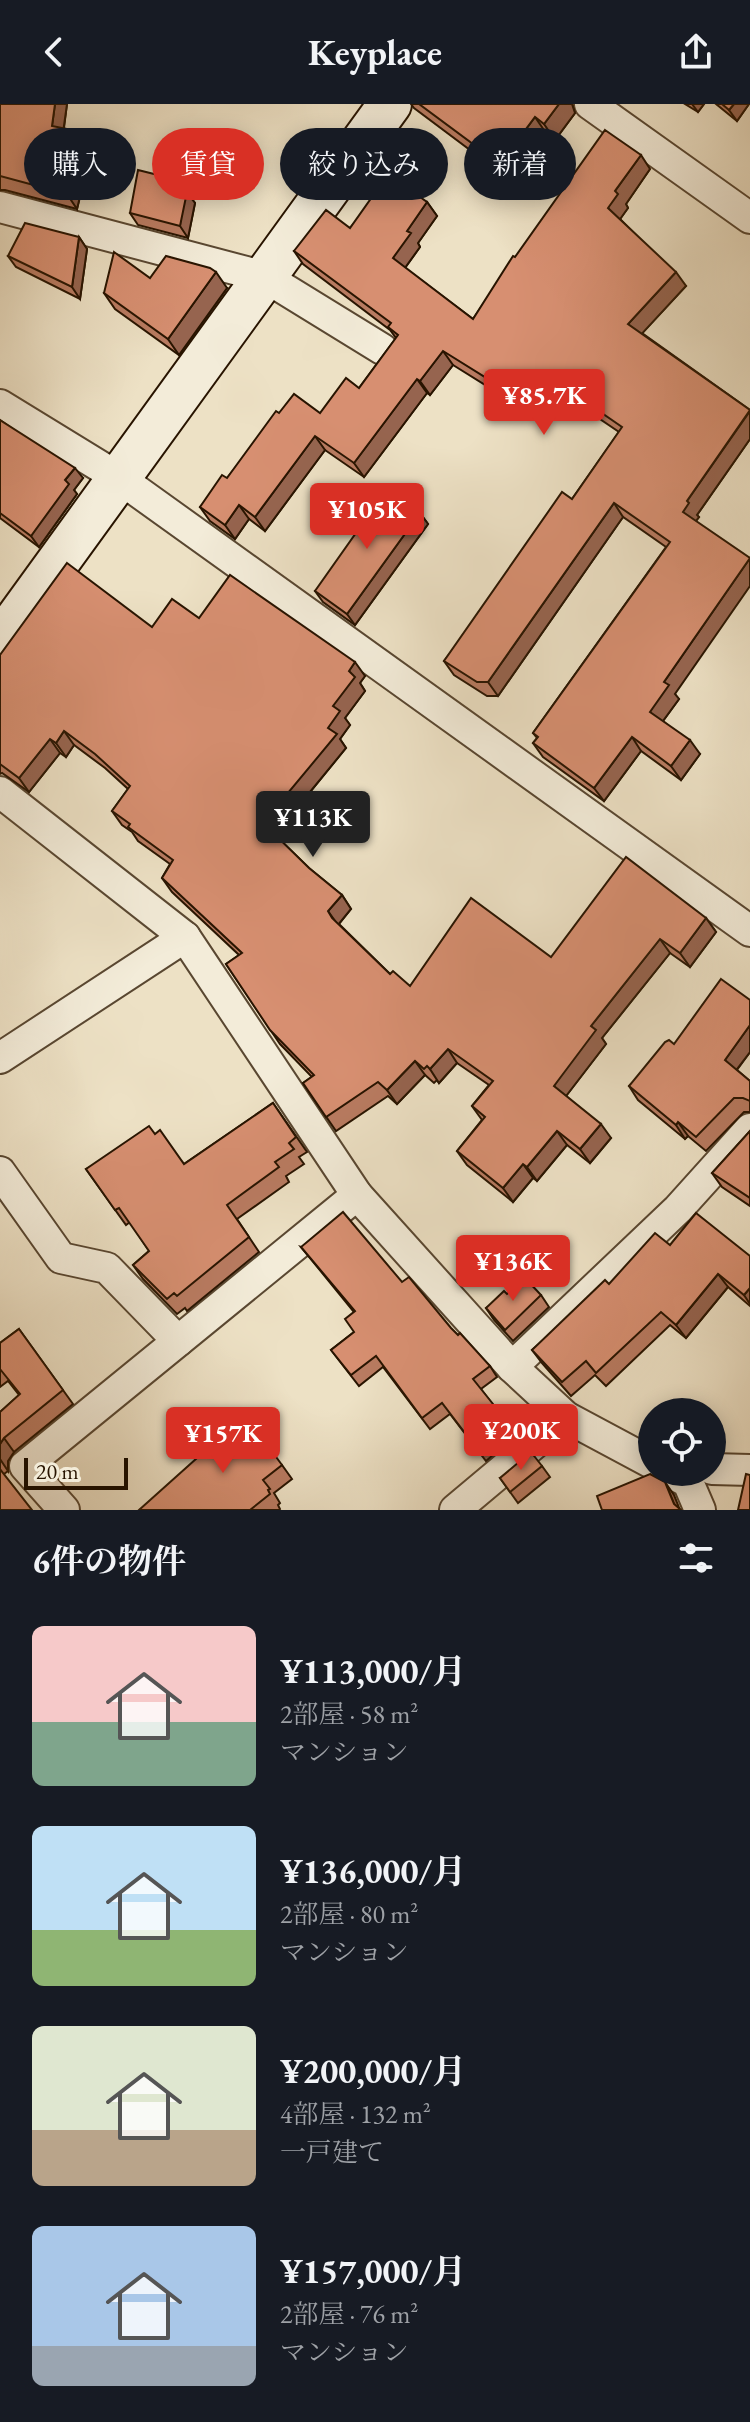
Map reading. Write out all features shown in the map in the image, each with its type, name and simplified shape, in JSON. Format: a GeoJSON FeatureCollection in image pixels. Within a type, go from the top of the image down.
{"type":"FeatureCollection","features":[{"type":"Feature","properties":{"kind":"street"},"geometry":{"type":"LineString","coordinates":[[0,642],[390,104]]}},
{"type":"Feature","properties":{"kind":"street"},"geometry":{"type":"LineString","coordinates":[[590,104],[750,218]]}},
{"type":"Feature","properties":{"kind":"street"},"geometry":{"type":"LineString","coordinates":[[0,207],[265,277],[382,349]]}},
{"type":"Feature","properties":{"kind":"street"},"geometry":{"type":"LineString","coordinates":[[0,405],[119,478],[750,931]]}},
{"type":"Feature","properties":{"kind":"street"},"geometry":{"type":"LineString","coordinates":[[0,792],[185,937],[357,1195],[512,1367],[566,1417],[638,1456]]}},
{"type":"Feature","properties":{"kind":"street"},"geometry":{"type":"LineString","coordinates":[[0,1058],[185,937]]}},
{"type":"Feature","properties":{"kind":"street"},"geometry":{"type":"LineString","coordinates":[[512,1367],[678,1209],[750,1129]]}},
{"type":"Feature","properties":{"kind":"street"},"geometry":{"type":"LineString","coordinates":[[0,1172],[61,1258],[107,1268],[178,1341]]}},
{"type":"Feature","properties":{"kind":"street"},"geometry":{"type":"LineString","coordinates":[[64,1510],[25,1466],[357,1195]]}},
{"type":"Feature","properties":{"kind":"street"},"geometry":{"type":"LineString","coordinates":[[455,1510],[566,1417]]}},
{"type":"Feature","properties":{"kind":"street"},"geometry":{"type":"LineString","coordinates":[[726,1472],[750,1470]]}},
{"type":"Feature","properties":{"kind":"street"},"geometry":{"type":"LineString","coordinates":[[695,1486],[700,1510]]}},
{"type":"Feature","properties":{"kind":"building"},"geometry":{"type":"Polygon","coordinates":[[[0,104],[55,104],[52,126],[62,128],[24,128],[24,182],[0,176],[0,104]]]}},
{"type":"Feature","properties":{"kind":"building"},"geometry":{"type":"Polygon","coordinates":[[[419,104],[559,104],[544,124],[535,117],[527,128],[464,128],[464,137],[419,104]]]}},
{"type":"Feature","properties":{"kind":"building"},"geometry":{"type":"Polygon","coordinates":[[[605,130],[641,155],[615,191],[618,194],[608,208],[676,272],[628,324],[750,410],[687,501],[689,503],[683,512],[750,558],[664,682],[669,685],[650,712],[690,740],[671,766],[632,737],[594,788],[533,743],[538,737],[533,733],[670,542],[614,503],[488,682],[477,682],[444,661],[562,492],[572,499],[622,427],[564,387],[557,397],[548,391],[536,409],[443,351],[420,381],[417,379],[354,463],[315,436],[255,517],[239,505],[225,525],[200,507],[222,475],[227,478],[276,411],[279,413],[294,394],[320,413],[346,378],[359,388],[398,335],[388,327],[391,323],[294,251],[326,210],[350,228],[370,200],[427,202],[407,231],[411,233],[393,258],[473,319],[513,256],[555,200],[576,200],[576,171],[605,130]]]}},
{"type":"Feature","properties":{"kind":"building"},"geometry":{"type":"Polygon","coordinates":[[[138,170],[152,174],[152,200],[185,200],[180,226],[130,213],[132,200],[136,200],[138,170]]]}},
{"type":"Feature","properties":{"kind":"building"},"geometry":{"type":"Polygon","coordinates":[[[25,223],[79,237],[72,287],[8,256],[25,223]]]}},
{"type":"Feature","properties":{"kind":"building"},"geometry":{"type":"Polygon","coordinates":[[[114,252],[150,278],[166,256],[216,272],[168,339],[104,293],[114,252]]]}},
{"type":"Feature","properties":{"kind":"building"},"geometry":{"type":"Polygon","coordinates":[[[0,420],[75,468],[65,480],[69,484],[31,536],[0,513],[0,420]]]}},
{"type":"Feature","properties":{"kind":"building"},"geometry":{"type":"Polygon","coordinates":[[[387,489],[420,513],[347,614],[315,591],[387,489]]]}},
{"type":"Feature","properties":{"kind":"building"},"geometry":{"type":"Polygon","coordinates":[[[67,563],[152,627],[172,599],[199,618],[230,575],[355,662],[349,671],[355,677],[333,706],[340,711],[328,728],[337,734],[263,823],[342,895],[328,911],[332,918],[390,974],[393,971],[410,986],[471,898],[551,957],[626,857],[706,918],[680,953],[660,939],[591,1026],[596,1030],[554,1086],[601,1124],[580,1149],[557,1131],[527,1167],[523,1164],[503,1188],[457,1151],[485,1117],[472,1106],[493,1081],[448,1049],[430,1069],[427,1066],[424,1069],[415,1061],[387,1090],[378,1082],[326,1117],[303,1083],[314,1075],[270,1030],[226,964],[242,953],[162,878],[173,860],[128,827],[130,824],[112,811],[130,786],[64,731],[56,743],[50,739],[19,778],[0,764],[0,655],[67,563]]]}},
{"type":"Feature","properties":{"kind":"building"},"geometry":{"type":"Polygon","coordinates":[[[721,979],[750,1000],[750,1025],[725,1060],[750,1081],[750,1101],[734,1098],[696,1137],[678,1122],[676,1125],[629,1086],[665,1042],[669,1040],[674,1044],[721,979]]]}},
{"type":"Feature","properties":{"kind":"building"},"geometry":{"type":"Polygon","coordinates":[[[273,1103],[296,1137],[289,1143],[294,1149],[275,1162],[279,1167],[227,1205],[249,1237],[177,1296],[174,1293],[167,1299],[133,1265],[149,1251],[119,1208],[115,1210],[86,1169],[149,1126],[155,1134],[160,1130],[184,1164],[273,1103]]]}},
{"type":"Feature","properties":{"kind":"building"},"geometry":{"type":"Polygon","coordinates":[[[750,1131],[750,1198],[712,1173],[750,1131]]]}},
{"type":"Feature","properties":{"kind":"building"},"geometry":{"type":"Polygon","coordinates":[[[343,1212],[402,1282],[409,1277],[451,1328],[458,1335],[460,1333],[490,1366],[473,1379],[509,1424],[478,1450],[442,1403],[422,1418],[376,1356],[351,1375],[331,1350],[354,1332],[345,1319],[355,1311],[301,1247],[343,1212]]]}},
{"type":"Feature","properties":{"kind":"building"},"geometry":{"type":"Polygon","coordinates":[[[696,1213],[750,1256],[750,1288],[744,1295],[718,1274],[676,1325],[661,1312],[596,1373],[586,1361],[562,1382],[532,1350],[605,1280],[609,1284],[655,1233],[670,1245],[696,1213]]]}},
{"type":"Feature","properties":{"kind":"building"},"geometry":{"type":"Polygon","coordinates":[[[525,1278],[541,1295],[505,1330],[486,1308],[504,1291],[507,1294],[525,1278]]]}},
{"type":"Feature","properties":{"kind":"building"},"geometry":{"type":"Polygon","coordinates":[[[19,1329],[63,1390],[0,1444],[0,1412],[20,1394],[0,1369],[0,1343],[19,1329]]]}},
{"type":"Feature","properties":{"kind":"building"},"geometry":{"type":"Polygon","coordinates":[[[245,1415],[282,1465],[263,1480],[270,1494],[250,1510],[139,1510],[245,1415]]]}},
{"type":"Feature","properties":{"kind":"building"},"geometry":{"type":"Polygon","coordinates":[[[531,1452],[542,1466],[510,1492],[500,1478],[531,1452]]]}},
{"type":"Feature","properties":{"kind":"building"},"geometry":{"type":"Polygon","coordinates":[[[0,1469],[32,1510],[0,1510],[0,1469]]]}},
{"type":"Feature","properties":{"kind":"building"},"geometry":{"type":"Polygon","coordinates":[[[746,1474],[750,1475],[750,1510],[738,1510],[746,1474]]]}},
{"type":"Feature","properties":{"kind":"building"},"geometry":{"type":"Polygon","coordinates":[[[638,1479],[638,1486],[667,1486],[674,1504],[681,1510],[602,1510],[597,1496],[638,1479]]]}}]}
